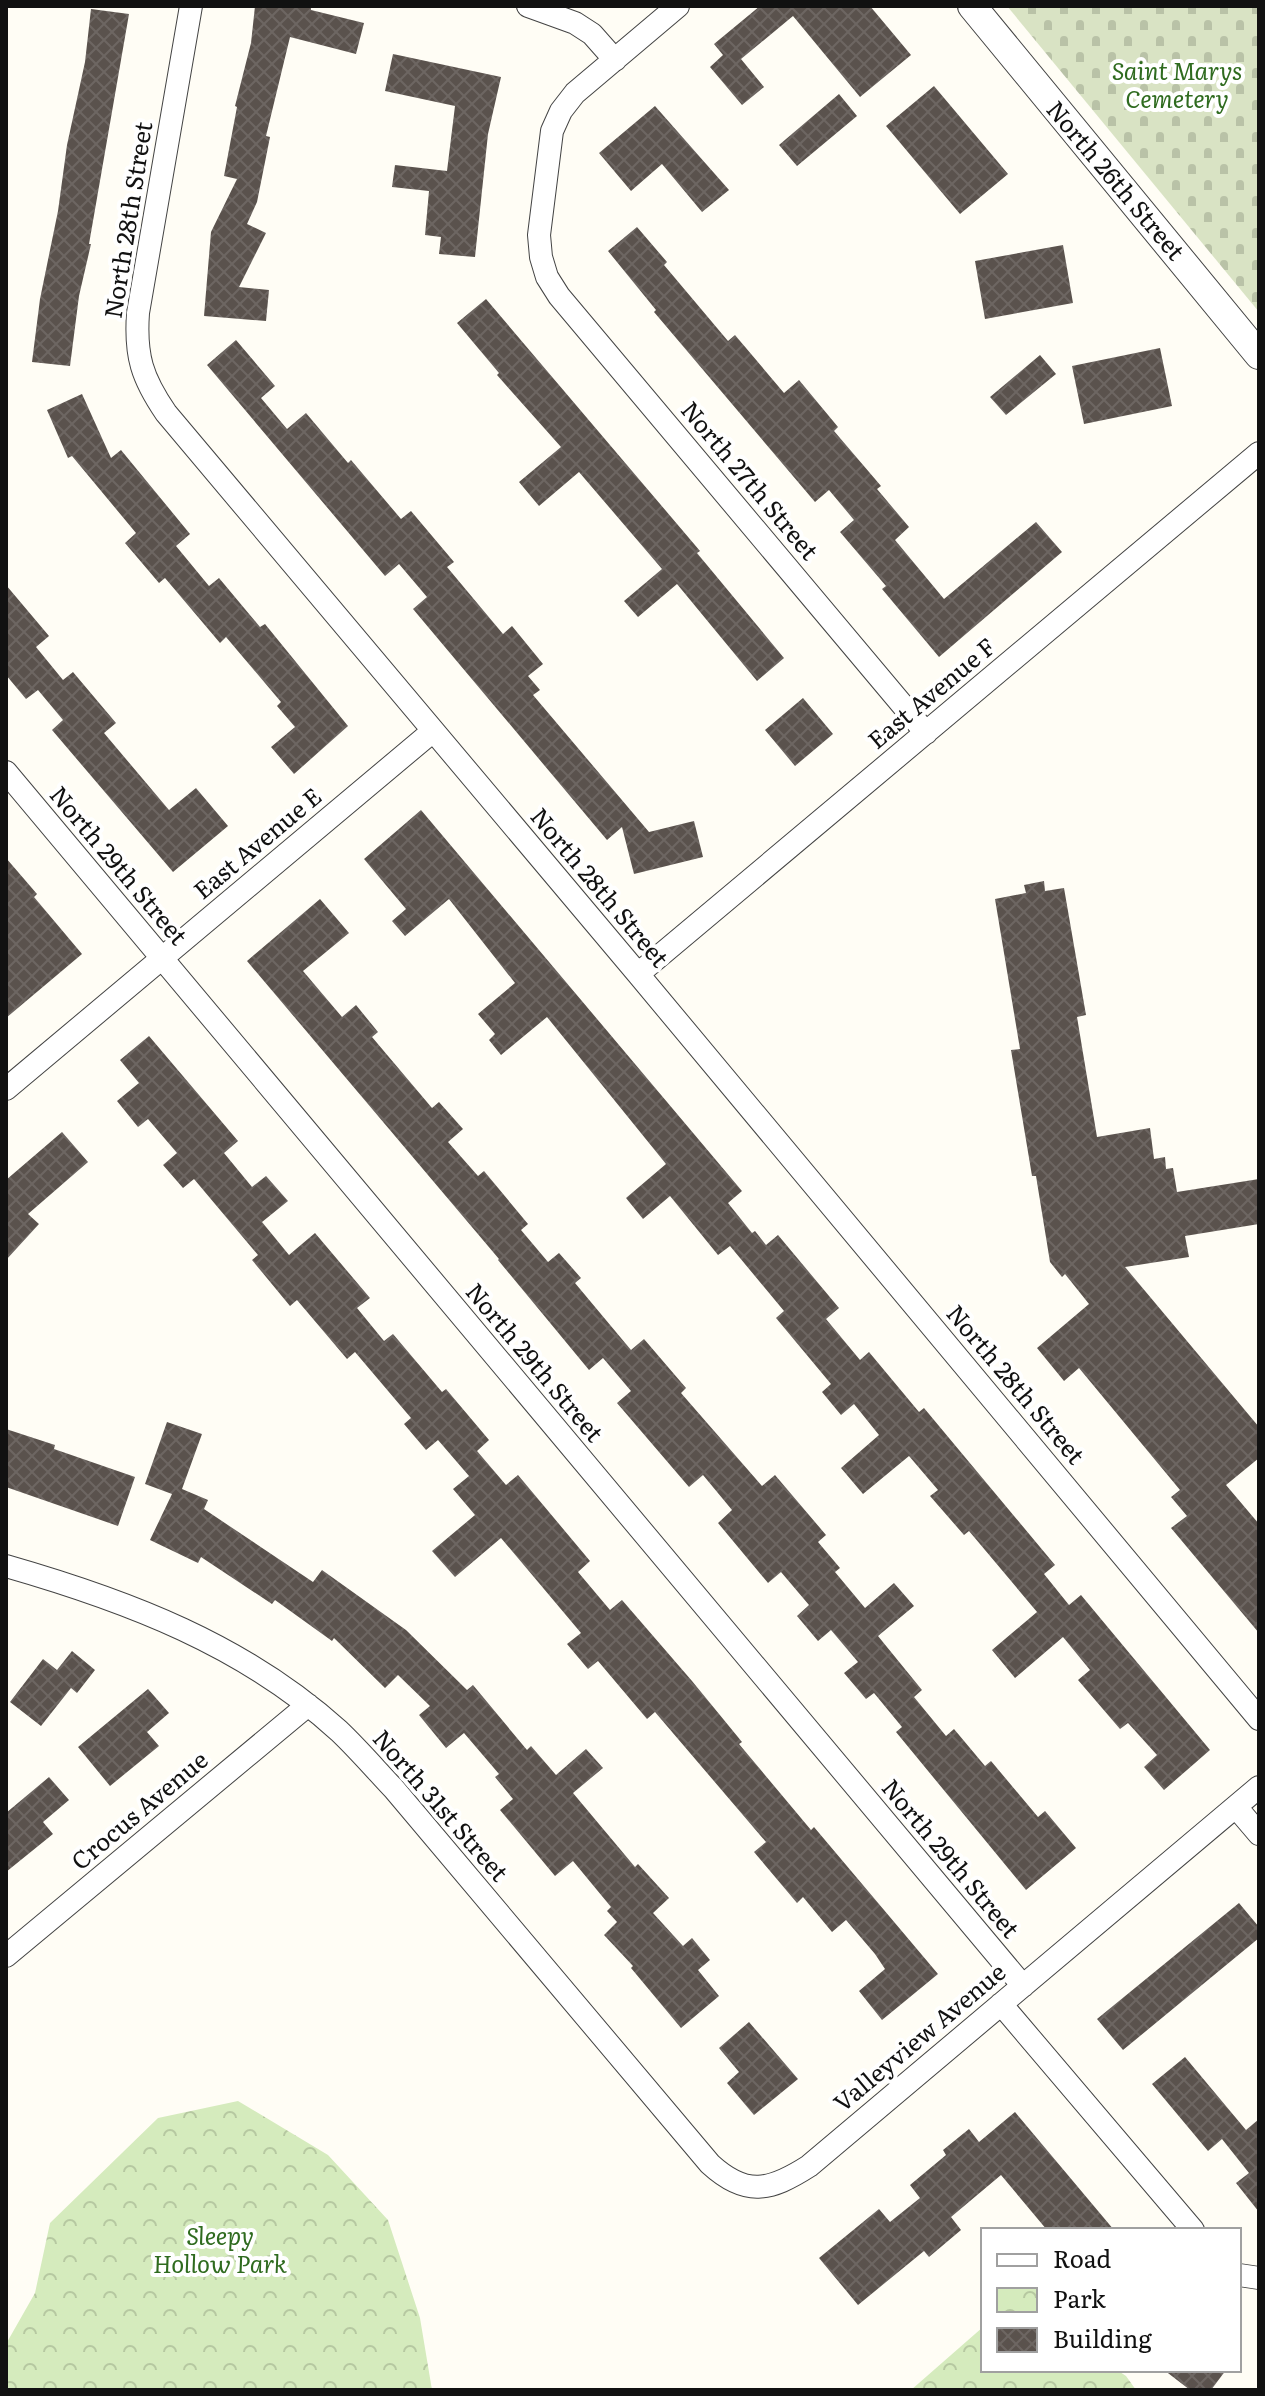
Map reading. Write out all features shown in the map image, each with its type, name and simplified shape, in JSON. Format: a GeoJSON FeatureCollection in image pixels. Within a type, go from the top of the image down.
{"type":"FeatureCollection","features":[{"type":"Feature","properties":{"kind":"street","name":"North 28th Street"},"geometry":{"type":"LineString","coordinates":[[191,6],[138,313],[138,355],[143,374],[166,413],[1259,1719]]}},
{"type":"Feature","properties":{"kind":"street"},"geometry":{"type":"LineString","coordinates":[[528,6],[575,23],[592,34],[615,60],[678,6]]}},
{"type":"Feature","properties":{"kind":"street","name":"North 26th Street"},"geometry":{"type":"LineString","coordinates":[[972,6],[1259,355]]}},
{"type":"Feature","properties":{"kind":"street","name":"North 27th Street"},"geometry":{"type":"LineString","coordinates":[[615,60],[575,93],[561,111],[552,131],[540,211],[541,257],[547,277],[559,296],[926,733]]}},
{"type":"Feature","properties":{"kind":"street","name":"East Avenue F"},"geometry":{"type":"LineString","coordinates":[[638,974],[1259,453]]}},
{"type":"Feature","properties":{"kind":"street","name":"East Avenue E"},"geometry":{"type":"LineString","coordinates":[[6,1089],[433,731]]}},
{"type":"Feature","properties":{"kind":"street","name":"North 29th Street"},"geometry":{"type":"LineString","coordinates":[[6,772],[1023,1986]]}},
{"type":"Feature","properties":{"kind":"street","name":"North 31st Street"},"geometry":{"type":"LineString","coordinates":[[6,1566],[89,1591],[176,1625],[249,1664],[308,1705],[394,1789],[710,2164],[723,2176],[753,2188]]}},
{"type":"Feature","properties":{"kind":"street","name":"Crocus Avenue"},"geometry":{"type":"LineString","coordinates":[[6,1956],[308,1705]]}},
{"type":"Feature","properties":{"kind":"street","name":"Valleyview Avenue"},"geometry":{"type":"LineString","coordinates":[[753,2188],[772,2185],[809,2166],[1259,1787]]}},
{"type":"Feature","properties":{"kind":"street"},"geometry":{"type":"LineString","coordinates":[[1236,1807],[1259,1834]]}},
{"type":"Feature","properties":{"kind":"street"},"geometry":{"type":"LineString","coordinates":[[1001,2004],[1191,2228]]}},
{"type":"Feature","properties":{"kind":"green space","name":"Saint Marys Cemetery"},"geometry":{"type":"Polygon","coordinates":[[[1007,6],[1259,6],[1259,312],[1007,6]]]}},
{"type":"Feature","properties":{"kind":"green space","name":"Sleepy Hollow Park"},"geometry":{"type":"Polygon","coordinates":[[[238,2101],[328,2155],[388,2220],[420,2318],[432,2390],[6,2390],[6,2344],[35,2293],[50,2223],[158,2118],[238,2101]]]}},
{"type":"Feature","properties":{"kind":"green space"},"geometry":{"type":"Polygon","coordinates":[[[981,2329],[981,2372],[1120,2372],[1136,2390],[911,2390],[981,2329]]]}},
{"type":"Feature","properties":{"kind":"building"},"geometry":{"type":"Polygon","coordinates":[[[255,6],[311,6],[311,10],[364,23],[356,54],[290,37],[266,136],[270,137],[257,202],[247,224],[266,233],[239,287],[269,290],[266,321],[204,316],[211,232],[237,179],[224,176],[235,106],[251,43],[255,6]]]}},
{"type":"Feature","properties":{"kind":"building"},"geometry":{"type":"Polygon","coordinates":[[[760,6],[870,6],[911,55],[860,97],[793,16],[741,59],[764,87],[742,105],[710,67],[723,55],[714,44],[760,6]]]}},
{"type":"Feature","properties":{"kind":"building"},"geometry":{"type":"Polygon","coordinates":[[[91,9],[129,14],[91,244],[79,296],[70,366],[32,362],[67,145],[85,62],[91,9]]]}},
{"type":"Feature","properties":{"kind":"building"},"geometry":{"type":"Polygon","coordinates":[[[393,54],[501,77],[488,134],[475,257],[439,254],[441,237],[425,235],[429,191],[392,187],[395,165],[447,171],[455,106],[385,91],[393,54]]]}},
{"type":"Feature","properties":{"kind":"building"},"geometry":{"type":"Polygon","coordinates":[[[934,86],[1008,174],[960,214],[886,126],[934,86]]]}},
{"type":"Feature","properties":{"kind":"building"},"geometry":{"type":"Polygon","coordinates":[[[839,94],[857,116],[797,166],[779,145],[839,94]]]}},
{"type":"Feature","properties":{"kind":"building"},"geometry":{"type":"Polygon","coordinates":[[[655,106],[729,190],[702,212],[662,164],[631,191],[599,153],[655,106]]]}},
{"type":"Feature","properties":{"kind":"building"},"geometry":{"type":"Polygon","coordinates":[[[637,227],[667,262],[664,265],[728,341],[735,335],[784,393],[799,380],[838,427],[834,431],[881,486],[877,489],[909,527],[895,540],[944,599],[1036,522],[1062,552],[939,657],[882,589],[886,586],[840,532],[854,520],[829,490],[815,502],[654,312],[656,310],[608,251],[637,227]]]}},
{"type":"Feature","properties":{"kind":"building"},"geometry":{"type":"Polygon","coordinates":[[[1063,245],[1073,303],[985,319],[975,261],[1063,245]]]}},
{"type":"Feature","properties":{"kind":"building"},"geometry":{"type":"Polygon","coordinates":[[[486,299],[700,551],[697,553],[784,658],[757,681],[677,584],[638,617],[624,601],[662,569],[579,472],[539,506],[519,482],[561,447],[497,375],[499,373],[457,323],[486,299]]]}},
{"type":"Feature","properties":{"kind":"building"},"geometry":{"type":"Polygon","coordinates":[[[236,340],[275,386],[261,398],[287,429],[306,413],[401,519],[411,511],[454,562],[447,567],[503,634],[512,626],[543,664],[528,676],[540,690],[533,695],[649,832],[694,821],[703,857],[634,874],[622,827],[607,840],[413,609],[427,597],[399,564],[385,576],[207,365],[236,340]]]}},
{"type":"Feature","properties":{"kind":"building"},"geometry":{"type":"Polygon","coordinates":[[[1160,348],[1172,406],[1084,424],[1072,366],[1160,348]]]}},
{"type":"Feature","properties":{"kind":"building"},"geometry":{"type":"Polygon","coordinates":[[[1040,355],[1056,374],[1006,415],[990,397],[1040,355]]]}},
{"type":"Feature","properties":{"kind":"building"},"geometry":{"type":"Polygon","coordinates":[[[82,394],[111,458],[121,450],[190,534],[176,546],[209,586],[219,578],[260,627],[265,624],[348,726],[294,774],[271,747],[295,727],[277,706],[281,702],[226,637],[220,643],[165,578],[159,583],[125,543],[136,533],[72,456],[68,458],[47,410],[82,394]]]}},
{"type":"Feature","properties":{"kind":"building"},"geometry":{"type":"Polygon","coordinates":[[[6,585],[49,636],[36,647],[63,680],[73,672],[116,723],[104,733],[169,810],[196,788],[228,826],[173,872],[52,730],[63,720],[38,690],[26,699],[6,675],[6,585]]]}},
{"type":"Feature","properties":{"kind":"building"},"geometry":{"type":"Polygon","coordinates":[[[803,698],[833,734],[795,766],[765,730],[803,698]]]}},
{"type":"Feature","properties":{"kind":"building"},"geometry":{"type":"Polygon","coordinates":[[[421,810],[742,1191],[728,1203],[752,1233],[755,1231],[766,1245],[778,1235],[839,1308],[826,1319],[860,1360],[869,1352],[919,1412],[924,1408],[1055,1565],[1044,1574],[1069,1605],[1081,1595],[1210,1750],[1164,1790],[1144,1767],[1157,1755],[1128,1723],[1120,1729],[1078,1680],[1090,1670],[1063,1637],[1015,1678],[992,1650],[1037,1612],[969,1531],[964,1535],[930,1496],[938,1490],[909,1456],[863,1494],[841,1468],[879,1435],[854,1404],[841,1415],[822,1392],[831,1384],[776,1318],[784,1311],[730,1246],[718,1255],[670,1196],[643,1219],[626,1198],[666,1164],[547,1017],[501,1055],[489,1040],[495,1034],[478,1014],[515,983],[449,899],[405,936],[392,921],[406,909],[364,859],[421,810]]]}},
{"type":"Feature","properties":{"kind":"building"},"geometry":{"type":"Polygon","coordinates":[[[6,858],[82,954],[6,1018],[6,858]]]}},
{"type":"Feature","properties":{"kind":"building"},"geometry":{"type":"Polygon","coordinates":[[[1044,881],[1045,891],[1064,888],[1086,1015],[1077,1017],[1097,1137],[1150,1128],[1154,1159],[1165,1157],[1166,1169],[1173,1168],[1177,1192],[1259,1179],[1259,1224],[1185,1236],[1189,1257],[1125,1267],[1259,1427],[1259,1458],[1226,1485],[1259,1524],[1259,1633],[1171,1528],[1187,1516],[1171,1497],[1180,1490],[1079,1368],[1064,1381],[1037,1348],[1089,1304],[1065,1274],[1062,1277],[1050,1262],[1011,1050],[1020,1049],[995,899],[1026,893],[1024,885],[1044,881]]]}},
{"type":"Feature","properties":{"kind":"building"},"geometry":{"type":"Polygon","coordinates":[[[320,899],[349,933],[303,971],[342,1017],[356,1005],[378,1032],[372,1037],[432,1108],[439,1102],[463,1129],[448,1142],[478,1176],[484,1171],[528,1224],[521,1230],[548,1262],[559,1253],[581,1278],[575,1283],[631,1350],[644,1339],[686,1388],[681,1393],[762,1486],[775,1475],[826,1535],[818,1542],[840,1568],[835,1572],[865,1608],[894,1583],[914,1606],[878,1636],[922,1690],[914,1697],[946,1736],[954,1729],[985,1766],[991,1761],[1038,1817],[1045,1811],[1076,1848],[1026,1890],[896,1732],[902,1727],[874,1693],[866,1699],[844,1673],[858,1662],[831,1630],[818,1641],[797,1616],[809,1605],[781,1572],[768,1583],[718,1523],[732,1510],[703,1475],[689,1487],[617,1403],[631,1391],[603,1358],[589,1370],[247,961],[320,899]]]}},
{"type":"Feature","properties":{"kind":"building"},"geometry":{"type":"Polygon","coordinates":[[[149,1036],[238,1141],[224,1153],[252,1187],[266,1176],[288,1201],[262,1222],[289,1255],[315,1233],[370,1298],[357,1308],[384,1341],[393,1334],[442,1392],[446,1389],[489,1440],[477,1451],[506,1485],[518,1475],[590,1561],[578,1572],[610,1610],[622,1600],[692,1681],[742,1742],[739,1744],[811,1830],[814,1827],[938,1974],[882,2020],[859,1991],[885,1969],[875,1954],[846,1920],[832,1932],[803,1897],[797,1903],[754,1852],[766,1842],[655,1712],[647,1719],[598,1661],[588,1669],[567,1644],[581,1633],[501,1538],[455,1577],[432,1551],[475,1515],[453,1489],[469,1476],[438,1440],[426,1450],[404,1424],[411,1418],[355,1352],[347,1359],[297,1300],[290,1306],[252,1260],[258,1255],[194,1179],[183,1188],[163,1165],[177,1153],[148,1119],[138,1127],[117,1101],[139,1083],[120,1060],[149,1036]]]}},
{"type":"Feature","properties":{"kind":"building"},"geometry":{"type":"Polygon","coordinates":[[[62,1132],[88,1162],[28,1214],[39,1224],[6,1260],[6,1180],[62,1132]]]}},
{"type":"Feature","properties":{"kind":"building"},"geometry":{"type":"Polygon","coordinates":[[[167,1422],[202,1434],[182,1489],[208,1500],[204,1509],[313,1582],[322,1570],[406,1630],[467,1690],[473,1685],[527,1750],[531,1746],[556,1775],[586,1749],[603,1768],[573,1793],[635,1867],[638,1864],[669,1898],[653,1913],[683,1946],[692,1938],[710,1960],[698,1970],[719,1996],[681,2028],[631,1968],[633,1966],[604,1935],[617,1922],[607,1911],[611,1907],[573,1861],[555,1876],[500,1810],[513,1799],[495,1777],[499,1774],[464,1733],[446,1748],[419,1715],[430,1706],[398,1675],[385,1688],[334,1638],[332,1641],[275,1600],[272,1604],[201,1557],[198,1563],[150,1540],[172,1494],[145,1484],[167,1422]]]}},
{"type":"Feature","properties":{"kind":"building"},"geometry":{"type":"Polygon","coordinates":[[[6,1429],[135,1477],[118,1526],[6,1487],[6,1429]]]}},
{"type":"Feature","properties":{"kind":"building"},"geometry":{"type":"Polygon","coordinates":[[[72,1651],[95,1670],[77,1693],[71,1688],[41,1726],[10,1702],[43,1659],[57,1670],[72,1651]]]}},
{"type":"Feature","properties":{"kind":"building"},"geometry":{"type":"Polygon","coordinates":[[[148,1689],[169,1713],[147,1732],[159,1746],[110,1786],[78,1747],[148,1689]]]}},
{"type":"Feature","properties":{"kind":"building"},"geometry":{"type":"Polygon","coordinates":[[[49,1777],[69,1800],[43,1822],[53,1834],[6,1872],[6,1813],[49,1777]]]}},
{"type":"Feature","properties":{"kind":"building"},"geometry":{"type":"Polygon","coordinates":[[[1239,1903],[1259,1927],[1259,1938],[1123,2050],[1097,2019],[1239,1903]]]}},
{"type":"Feature","properties":{"kind":"building"},"geometry":{"type":"Polygon","coordinates":[[[749,2022],[798,2079],[754,2115],[727,2083],[739,2072],[719,2048],[749,2022]]]}},
{"type":"Feature","properties":{"kind":"building"},"geometry":{"type":"Polygon","coordinates":[[[1185,2057],[1246,2130],[1259,2119],[1259,2212],[1236,2183],[1249,2173],[1222,2139],[1208,2151],[1152,2084],[1185,2057]]]}},
{"type":"Feature","properties":{"kind":"building"},"geometry":{"type":"Polygon","coordinates":[[[1015,2112],[1112,2228],[1045,2228],[1001,2175],[951,2217],[961,2230],[929,2257],[924,2251],[858,2305],[819,2258],[879,2209],[890,2222],[920,2198],[910,2185],[946,2155],[943,2150],[969,2129],[979,2142],[1015,2112]]]}},
{"type":"Feature","properties":{"kind":"building"},"geometry":{"type":"Polygon","coordinates":[[[1167,2372],[1224,2372],[1211,2390],[1190,2390],[1167,2372]]]}}]}
